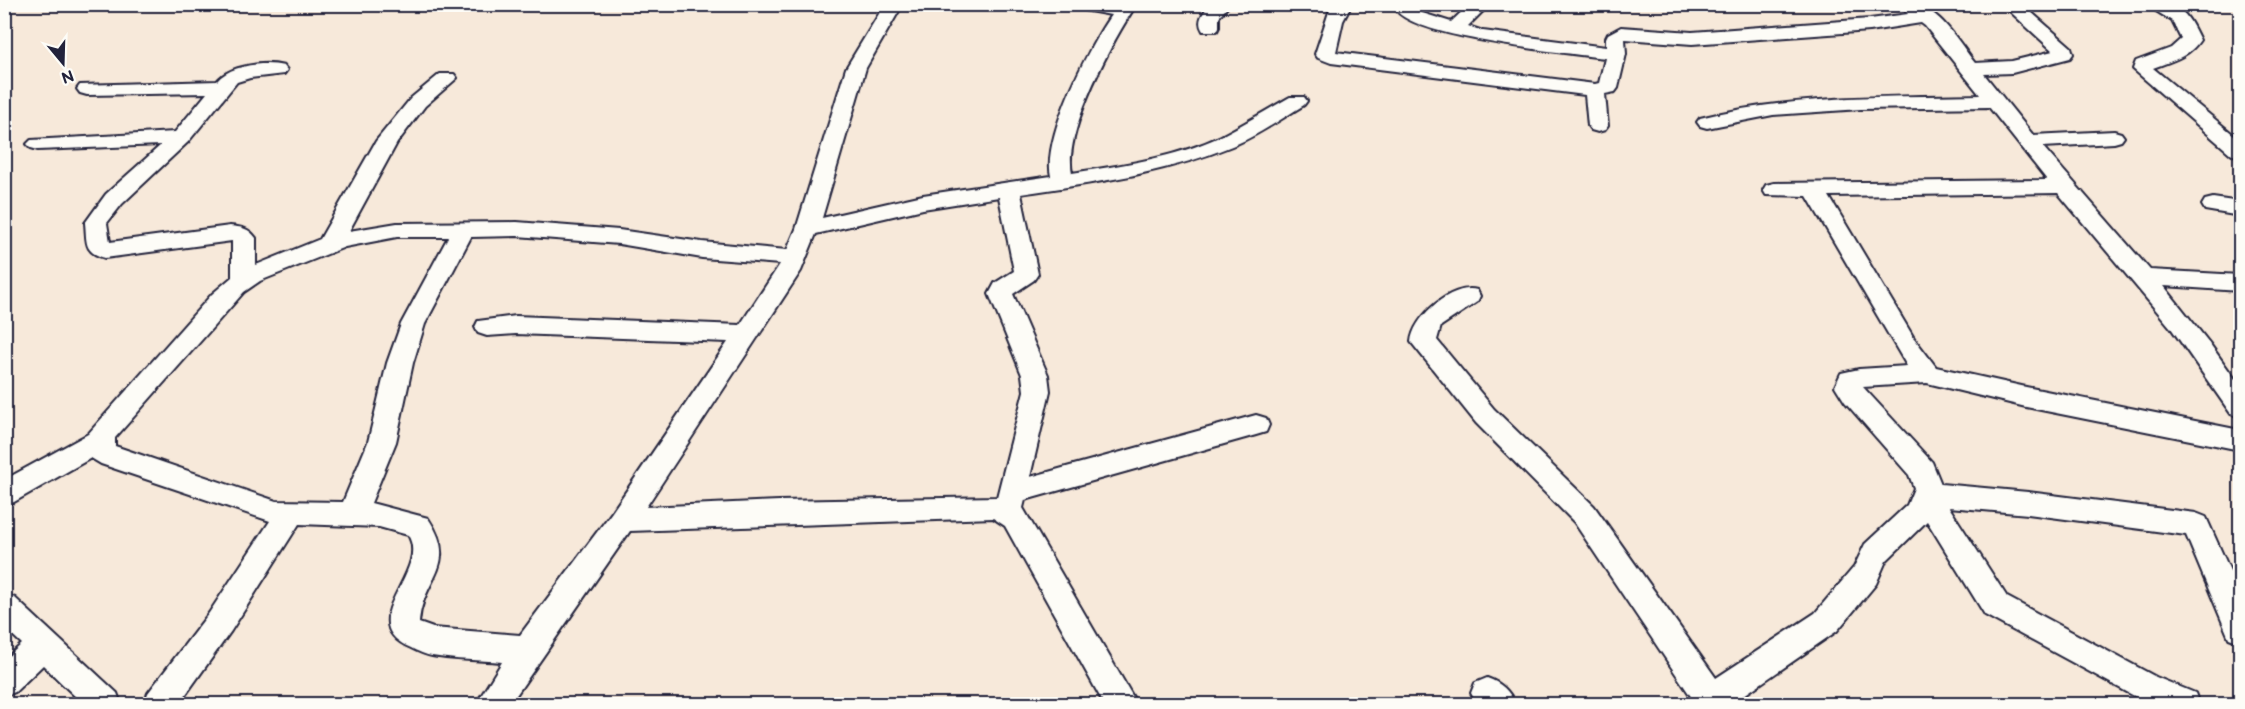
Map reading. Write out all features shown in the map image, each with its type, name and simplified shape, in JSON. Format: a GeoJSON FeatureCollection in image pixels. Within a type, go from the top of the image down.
{"type":"FeatureCollection","features":[{"type":"Feature","properties":{"kind":"street"},"geometry":{"type":"LineString","coordinates":[[492,705],[528,650],[622,520],[748,334],[796,258],[807,229],[855,68],[894,4]]}},
{"type":"Feature","properties":{"kind":"street"},"geometry":{"type":"LineString","coordinates":[[1064,182],[1060,161],[1067,131],[1095,57],[1126,8],[1078,4]]}},
{"type":"Feature","properties":{"kind":"street"},"geometry":{"type":"LineString","coordinates":[[1210,27],[1210,16],[1221,4]]}},
{"type":"Feature","properties":{"kind":"street"},"geometry":{"type":"LineString","coordinates":[[1343,4],[1334,13],[1331,40],[1325,54],[1331,57],[1594,90],[1608,88],[1616,54],[1615,38],[1621,33],[1692,38],[1870,25],[1926,17]]}},
{"type":"Feature","properties":{"kind":"street"},"geometry":{"type":"LineString","coordinates":[[1410,4],[1405,9],[1412,16],[1481,36],[1616,54]]}},
{"type":"Feature","properties":{"kind":"street"},"geometry":{"type":"LineString","coordinates":[[1455,28],[1481,4]]}},
{"type":"Feature","properties":{"kind":"street"},"geometry":{"type":"LineString","coordinates":[[1905,4],[1932,21],[2064,186],[2142,277],[2224,380],[2241,407]]}},
{"type":"Feature","properties":{"kind":"street"},"geometry":{"type":"LineString","coordinates":[[1971,69],[2012,67],[2063,54],[2064,51],[2011,4]]}},
{"type":"Feature","properties":{"kind":"street"},"geometry":{"type":"LineString","coordinates":[[2154,4],[2180,18],[2191,40],[2178,52],[2144,65],[2143,69],[2241,150]]}},
{"type":"Feature","properties":{"kind":"street"},"geometry":{"type":"LineString","coordinates":[[244,280],[244,238],[239,234],[230,233],[105,250],[99,247],[96,223],[114,199],[181,138],[230,78],[239,74],[278,70]]}},
{"type":"Feature","properties":{"kind":"street"},"geometry":{"type":"LineString","coordinates":[[329,244],[354,204],[387,141],[418,102],[447,78]]}},
{"type":"Feature","properties":{"kind":"street"},"geometry":{"type":"LineString","coordinates":[[87,89],[223,87]]}},
{"type":"Feature","properties":{"kind":"street"},"geometry":{"type":"LineString","coordinates":[[1594,90],[1598,126]]}},
{"type":"Feature","properties":{"kind":"street"},"geometry":{"type":"LineString","coordinates":[[807,229],[923,202],[1008,191],[1127,171],[1204,151],[1227,141],[1297,101]]}},
{"type":"Feature","properties":{"kind":"street"},"geometry":{"type":"LineString","coordinates":[[1707,122],[1773,109],[1861,103],[1996,101]]}},
{"type":"Feature","properties":{"kind":"street"},"geometry":{"type":"LineString","coordinates":[[2215,130],[2241,124]]}},
{"type":"Feature","properties":{"kind":"street"},"geometry":{"type":"LineString","coordinates":[[2028,142],[2114,137]]}},
{"type":"Feature","properties":{"kind":"street"},"geometry":{"type":"LineString","coordinates":[[38,144],[181,138]]}},
{"type":"Feature","properties":{"kind":"street"},"geometry":{"type":"LineString","coordinates":[[1774,190],[2064,186]]}},
{"type":"Feature","properties":{"kind":"street"},"geometry":{"type":"LineString","coordinates":[[1814,189],[1905,344],[1928,374]]}},
{"type":"Feature","properties":{"kind":"street"},"geometry":{"type":"LineString","coordinates":[[1008,191],[1026,274],[1004,289],[1001,294],[1035,375],[1037,391],[1010,502],[1015,518],[1121,705]]}},
{"type":"Feature","properties":{"kind":"street"},"geometry":{"type":"LineString","coordinates":[[2213,205],[2241,209]]}},
{"type":"Feature","properties":{"kind":"street"},"geometry":{"type":"LineString","coordinates":[[528,650],[431,642],[407,632],[402,626],[404,613],[424,565],[428,549],[425,537],[418,526],[379,515],[276,512],[111,458],[101,451],[100,440],[105,428],[168,363],[221,300],[244,280],[329,244],[354,237],[397,230],[517,229],[619,237],[702,250],[796,258]]}},
{"type":"Feature","properties":{"kind":"street"},"geometry":{"type":"LineString","coordinates":[[352,515],[382,442],[400,363],[413,324],[463,230]]}},
{"type":"Feature","properties":{"kind":"street"},"geometry":{"type":"LineString","coordinates":[[2142,277],[2241,283]]}},
{"type":"Feature","properties":{"kind":"street"},"geometry":{"type":"LineString","coordinates":[[1468,296],[1428,324],[1423,333],[1424,342],[1485,416],[1584,514],[1604,540],[1714,704],[1720,693],[1826,622],[1865,575],[1875,553],[1918,512],[1928,489],[1922,470],[1848,386],[1850,380],[1928,374],[2026,397],[2241,440]]}},
{"type":"Feature","properties":{"kind":"street"},"geometry":{"type":"LineString","coordinates":[[488,327],[748,334]]}},
{"type":"Feature","properties":{"kind":"street"},"geometry":{"type":"LineString","coordinates":[[622,520],[993,507],[1010,502],[1034,488],[1256,425]]}},
{"type":"Feature","properties":{"kind":"street"},"geometry":{"type":"LineString","coordinates":[[4,494],[100,440]]}},
{"type":"Feature","properties":{"kind":"street"},"geometry":{"type":"LineString","coordinates":[[1925,495],[2028,503],[2196,525],[2241,628]]}},
{"type":"Feature","properties":{"kind":"street"},"geometry":{"type":"LineString","coordinates":[[1925,495],[1996,606],[2145,687],[2183,705]]}},
{"type":"Feature","properties":{"kind":"street"},"geometry":{"type":"LineString","coordinates":[[160,705],[220,622],[290,514]]}},
{"type":"Feature","properties":{"kind":"street"},"geometry":{"type":"LineString","coordinates":[[4,607],[105,705]]}},
{"type":"Feature","properties":{"kind":"street"},"geometry":{"type":"LineString","coordinates":[[4,682],[42,645]]}}]}
